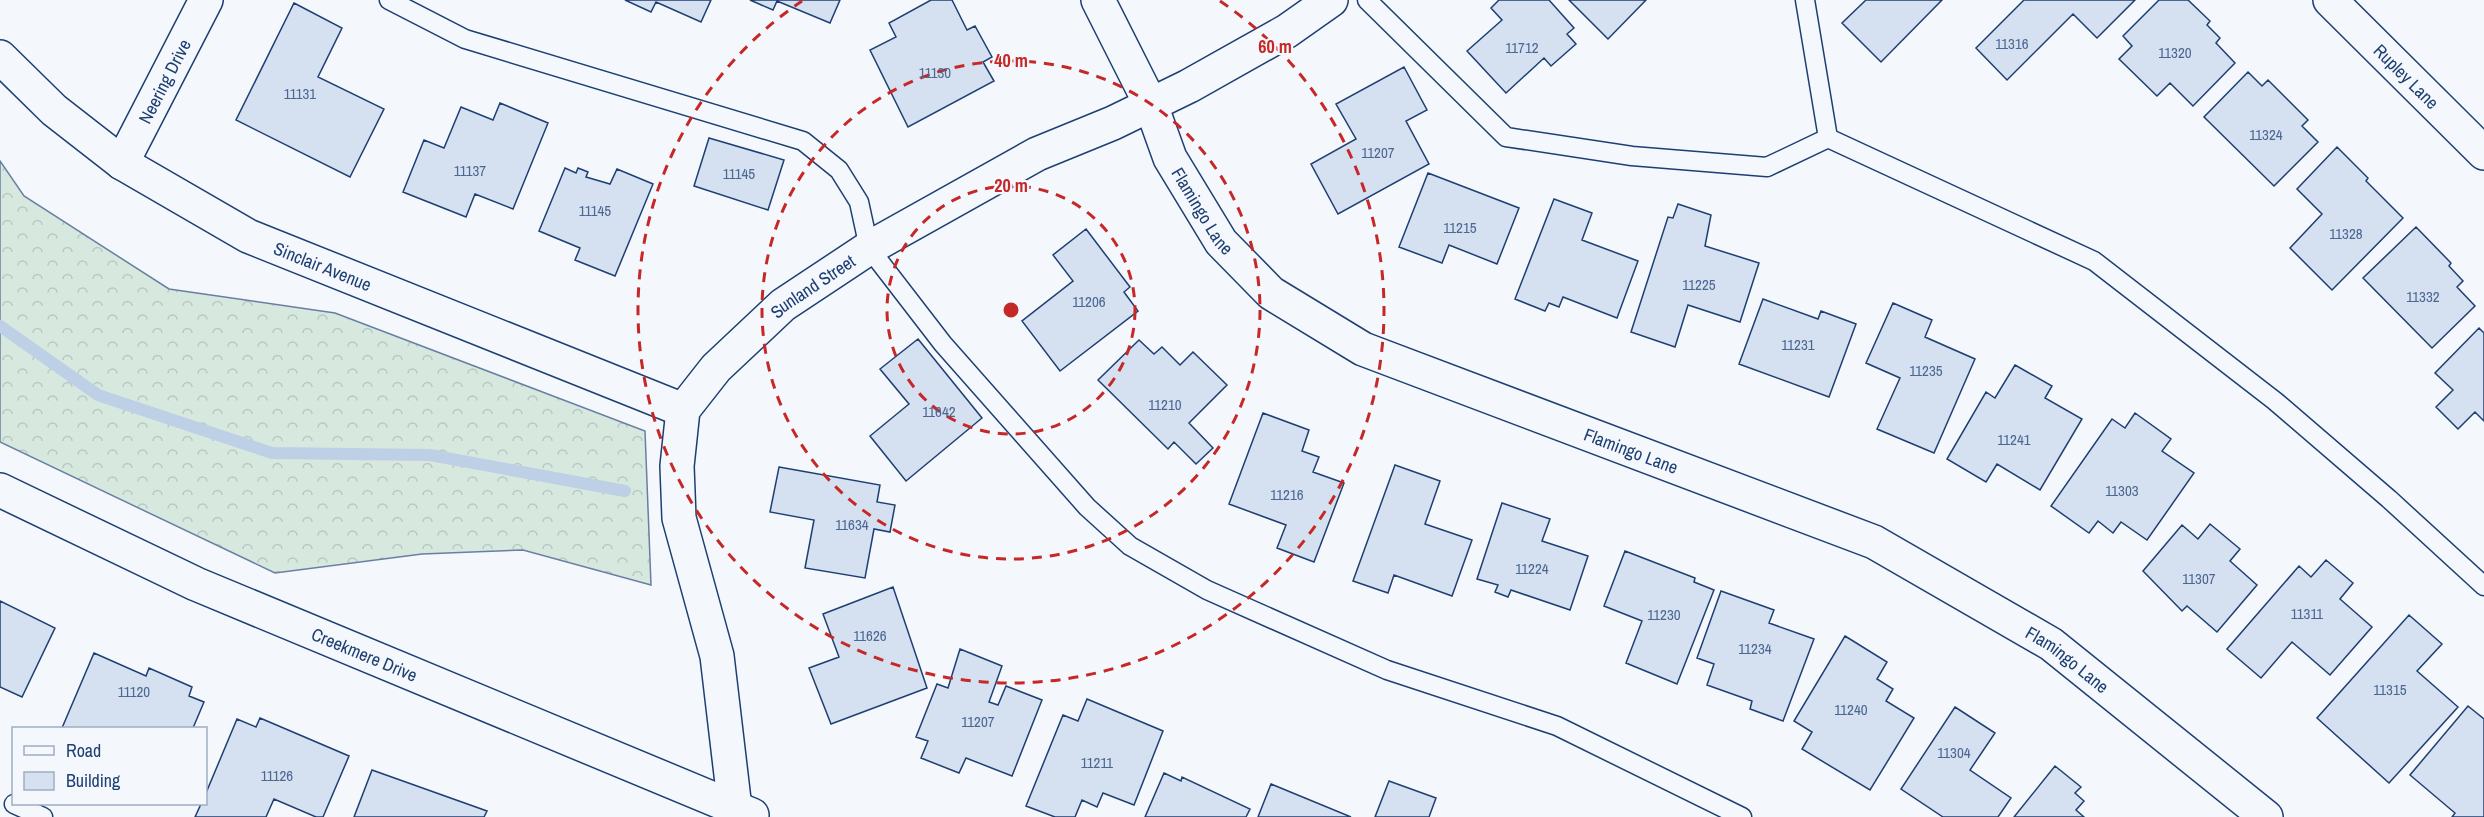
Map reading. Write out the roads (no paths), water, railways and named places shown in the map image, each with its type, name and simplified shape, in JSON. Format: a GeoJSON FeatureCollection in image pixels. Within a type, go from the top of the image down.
{"type":"FeatureCollection","features":[{"type":"Feature","properties":{"kind":"street","name":"Neering Drive"},"geometry":{"type":"LineString","coordinates":[[122,163],[206,0]]}},
{"type":"Feature","properties":{"kind":"street","name":"Flamingo Lane"},"geometry":{"type":"LineString","coordinates":[[1098,0],[1151,105],[1170,158],[1221,242],[1270,293],[1363,349],[1874,542],[2050,644],[2266,817]]}},
{"type":"Feature","properties":{"kind":"street","name":"Sunland Street"},"geometry":{"type":"LineString","coordinates":[[683,410],[716,368],[783,305],[869,248],[1037,154],[1190,86],[1287,31],[1331,0]]}},
{"type":"Feature","properties":{"kind":"street","name":"Rupley Lane"},"geometry":{"type":"LineString","coordinates":[[2330,0],[2484,153]]}},
{"type":"Feature","properties":{"kind":"street","name":"Sinclair Avenue"},"geometry":{"type":"LineString","coordinates":[[0,57],[54,110],[122,163],[248,236],[683,410]]}},
{"type":"Feature","properties":{"kind":"street"},"geometry":{"type":"LineString","coordinates":[[683,410],[677,466],[679,518],[717,656],[743,814]]}},
{"type":"Feature","properties":{"kind":"street","name":"Creekmere Drive"},"geometry":{"type":"LineString","coordinates":[[0,490],[196,584],[743,814]]}},
{"type":"Feature","properties":{"kind":"lane"},"geometry":{"type":"LineString","coordinates":[[389,0],[465,39],[803,141],[839,170],[859,202],[869,248],[943,344],[1087,507],[1130,546],[1207,590],[1377,665],[1557,726],[1742,817]]}},
{"type":"Feature","properties":{"kind":"lane"},"geometry":{"type":"LineString","coordinates":[[1367,0],[1506,137],[1632,156],[1767,167],[1828,138]]}},
{"type":"Feature","properties":{"kind":"lane"},"geometry":{"type":"LineString","coordinates":[[1805,0],[1828,138]]}},
{"type":"Feature","properties":{"kind":"lane"},"geometry":{"type":"LineString","coordinates":[[1828,138],[2094,261],[2275,401],[2389,499],[2484,586]]}},
{"type":"Feature","properties":{"kind":"lane"},"geometry":{"type":"LineString","coordinates":[[18,805],[43,817]]}},
{"type":"Feature","properties":{"kind":"waterway"},"geometry":{"type":"LineString","coordinates":[[0,326],[98,395],[272,453],[430,455],[625,491]]}}]}
